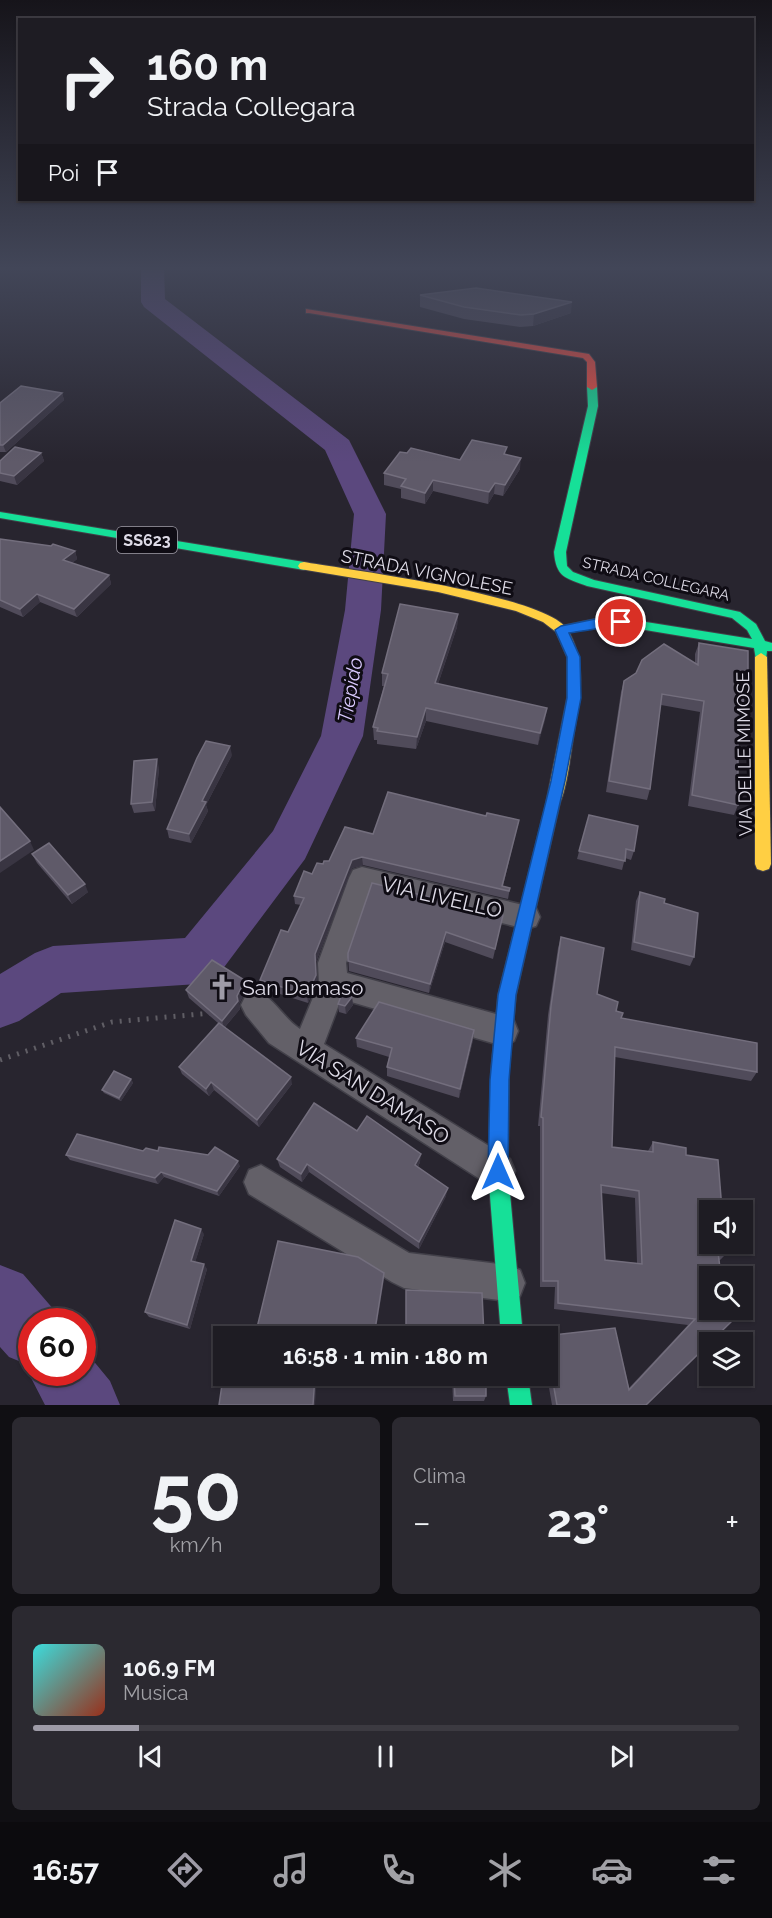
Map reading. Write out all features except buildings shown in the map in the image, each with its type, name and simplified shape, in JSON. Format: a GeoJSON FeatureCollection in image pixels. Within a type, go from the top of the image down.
{"type":"FeatureCollection","features":[{"type":"Feature","properties":{"kind":"street","name":"STRADA COLLEGARA"},"geometry":{"type":"LineString","coordinates":[[436,332],[586,356],[591,362],[592,406],[560,552],[561,567],[569,575],[591,583],[736,615],[750,623],[766,646]]}},
{"type":"Feature","properties":{"kind":"street","name":"STRADA VIGNOLESE"},"geometry":{"type":"LineString","coordinates":[[0,515],[294,566],[438,588],[520,608],[547,619],[561,630]]}},
{"type":"Feature","properties":{"kind":"street"},"geometry":{"type":"LineString","coordinates":[[511,1326],[498,1172],[499,1080],[507,995],[558,781],[574,698],[573,657],[561,630],[600,622],[621,622],[766,646]]}},
{"type":"Feature","properties":{"kind":"street","name":"VIA DELLE MIMOSE"},"geometry":{"type":"LineString","coordinates":[[763,864],[766,646]]}},
{"type":"Feature","properties":{"kind":"street","name":"VIA LIVELLO"},"geometry":{"type":"LineString","coordinates":[[307,1050],[333,983],[332,963],[362,878],[526,916]]}},
{"type":"Feature","properties":{"kind":"street"},"geometry":{"type":"LineString","coordinates":[[333,983],[504,1031]]}},
{"type":"Feature","properties":{"kind":"street","name":"VIA SAN DAMASO"},"geometry":{"type":"LineString","coordinates":[[256,1005],[280,1033],[498,1172]]}},
{"type":"Feature","properties":{"kind":"street"},"geometry":{"type":"LineString","coordinates":[[261,1182],[404,1270],[507,1283]]}},
{"type":"Feature","properties":{"kind":"street"},"geometry":{"type":"LineString","coordinates":[[518,1386],[521,1405]]}},
{"type":"Feature","properties":{"kind":"path"},"geometry":{"type":"LineString","coordinates":[[0,1060],[112,1022],[224,1012]]}},
{"type":"Feature","properties":{"kind":"waterway","name":"Tiepido"},"geometry":{"type":"LineString","coordinates":[[0,1003],[53,970],[198,961],[289,845],[342,736],[363,610],[370,514],[338,446],[191,332]]}},
{"type":"Feature","properties":{"kind":"waterway","name":"Tiepido"},"geometry":{"type":"LineString","coordinates":[[0,1297],[18,1318]]}},
{"type":"Feature","properties":{"kind":"waterway","name":"Tiepido"},"geometry":{"type":"LineString","coordinates":[[72,1386],[86,1405]]}},
{"type":"Feature","properties":{"kind":"traffic: fast"},"geometry":{"type":"LineString","coordinates":[[592,387],[593,406],[560,552],[561,567],[569,575],[591,583],[736,615],[747,623],[758,637],[761,657]]}},
{"type":"Feature","properties":{"kind":"traffic: fast"},"geometry":{"type":"LineString","coordinates":[[0,515],[304,566]]}},
{"type":"Feature","properties":{"kind":"traffic: fast"},"geometry":{"type":"LineString","coordinates":[[561,630],[600,622],[621,622],[772,647]]}},
{"type":"Feature","properties":{"kind":"traffic: fast"},"geometry":{"type":"LineString","coordinates":[[500,1071],[498,1171],[511,1326]]}},
{"type":"Feature","properties":{"kind":"traffic: fast"},"geometry":{"type":"LineString","coordinates":[[518,1386],[521,1405]]}},
{"type":"Feature","properties":{"kind":"traffic: slow"},"geometry":{"type":"LineString","coordinates":[[304,566],[438,588],[520,608],[547,619],[561,630],[573,657],[574,698],[553,803]]}},
{"type":"Feature","properties":{"kind":"traffic: slow"},"geometry":{"type":"LineString","coordinates":[[761,657],[763,864]]}},
{"type":"Feature","properties":{"kind":"traffic: jam"},"geometry":{"type":"LineString","coordinates":[[436,332],[586,356],[591,362],[592,387]]}},
{"type":"Feature","properties":{"kind":"traffic: jam"},"geometry":{"type":"LineString","coordinates":[[500,1071],[507,995],[553,803]]}},
{"type":"Feature","properties":{"kind":"place","name":"San Damaso"},"geometry":{"type":"Point","coordinates":[222,987]}},
{"type":"Feature","properties":{"kind":"route"},"geometry":{"type":"LineString","coordinates":[[498,1172],[499,1080],[507,995],[558,781],[574,698],[573,657],[561,630],[600,622],[621,622]]}}]}
